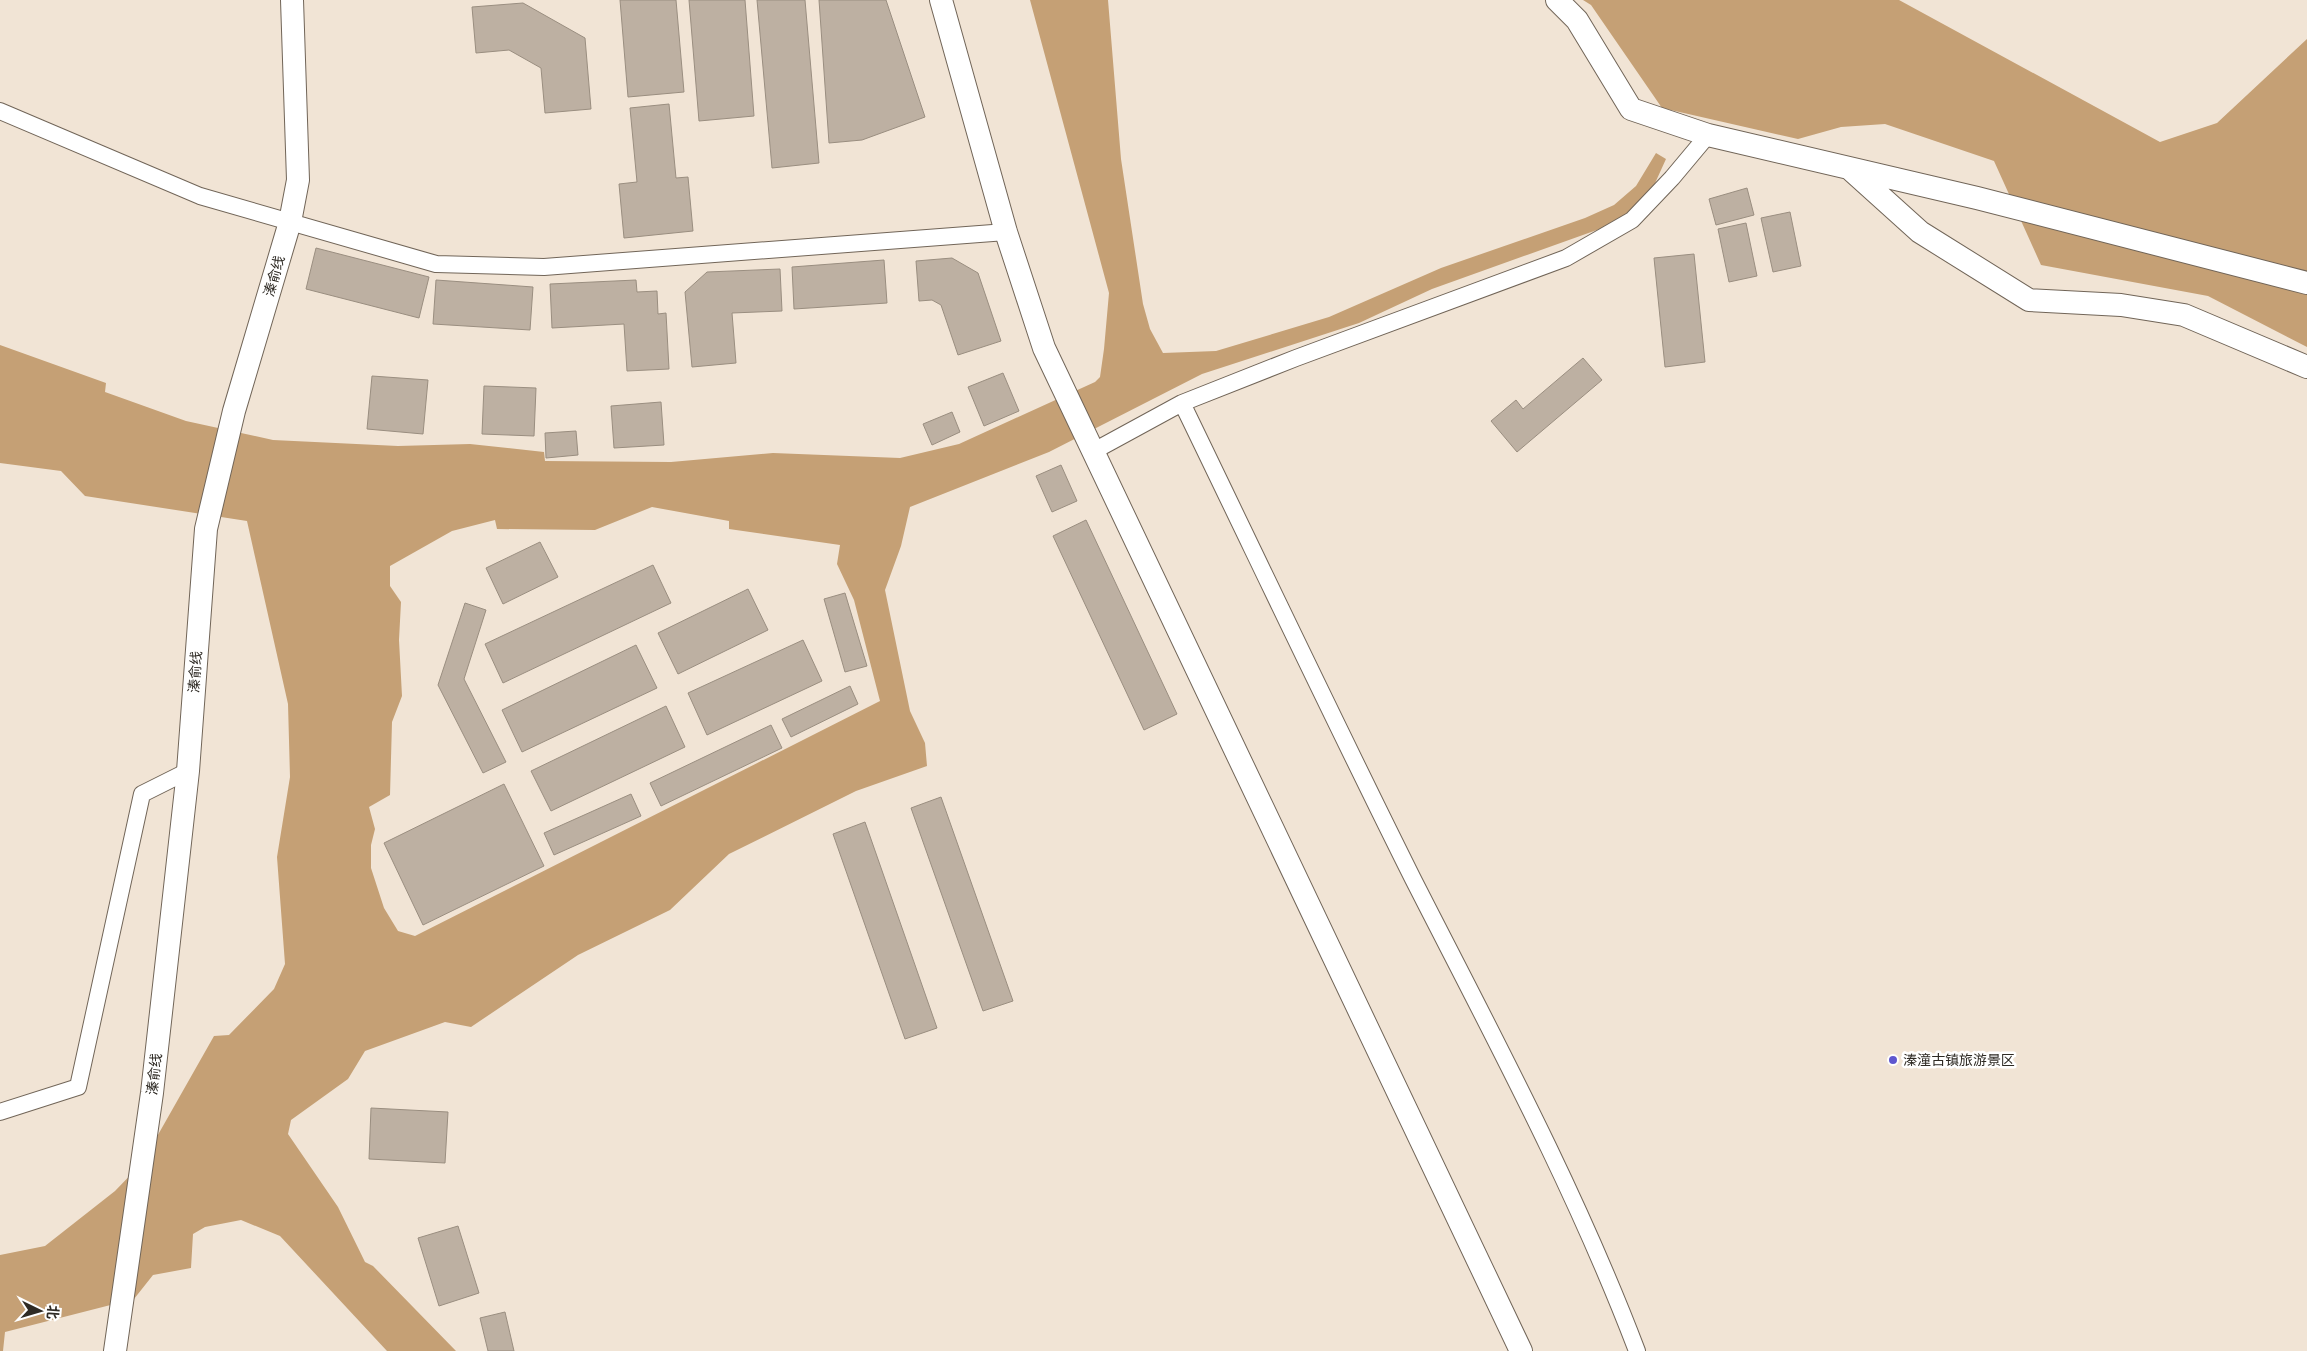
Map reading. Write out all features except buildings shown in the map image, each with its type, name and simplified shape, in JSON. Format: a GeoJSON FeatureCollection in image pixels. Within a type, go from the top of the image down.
{"type":"FeatureCollection","features":[{"type":"Feature","properties":{"kind":"street","name":"溱俞线"},"geometry":{"type":"LineString","coordinates":[[117,1340],[152,1093],[188,771],[206,529],[234,411],[290,222],[298,180],[292,0]]}},
{"type":"Feature","properties":{"kind":"street"},"geometry":{"type":"LineString","coordinates":[[941,0],[1006,232],[1044,348],[1521,1351]]}},
{"type":"Feature","properties":{"kind":"street"},"geometry":{"type":"LineString","coordinates":[[1557,0],[1577,20],[1630,109],[1708,135],[1846,166],[2307,283]]}},
{"type":"Feature","properties":{"kind":"street"},"geometry":{"type":"LineString","coordinates":[[0,111],[200,196],[436,264],[544,267],[1006,232]]}},
{"type":"Feature","properties":{"kind":"street"},"geometry":{"type":"LineString","coordinates":[[1092,452],[1182,404],[1296,358],[1566,258],[1632,220],[1672,178],[1708,135]]}},
{"type":"Feature","properties":{"kind":"street"},"geometry":{"type":"LineString","coordinates":[[1846,166],[1920,232],[2029,300],[2121,305],[2184,315],[2307,367]]}},
{"type":"Feature","properties":{"kind":"street"},"geometry":{"type":"LineString","coordinates":[[1182,404],[1412,876],[1532,1112],[1610,1281],[1637,1351]]}},
{"type":"Feature","properties":{"kind":"street"},"geometry":{"type":"LineString","coordinates":[[0,1112],[78,1087],[142,794],[188,771]]}},
{"type":"Feature","properties":{"kind":"shaded area"},"geometry":{"type":"Polygon","coordinates":[[[1030,0],[1108,0],[1121,159],[1143,304],[1150,329],[1163,353],[1216,351],[1329,317],[1441,268],[1585,218],[1614,205],[1636,186],[1656,153],[1666,159],[1646,203],[1622,221],[1432,289],[1359,323],[1202,374],[1049,452],[910,507],[901,546],[885,590],[910,711],[925,743],[927,766],[856,791],[729,854],[670,910],[578,955],[471,1027],[445,1022],[365,1051],[348,1079],[291,1120],[288,1134],[338,1207],[365,1262],[373,1266],[456,1351],[387,1351],[280,1236],[241,1220],[205,1227],[193,1234],[191,1268],[153,1275],[134,1299],[5,1332],[3,1351],[0,1351],[0,1255],[45,1246],[115,1191],[142,1163],[214,1036],[229,1035],[274,989],[285,964],[277,857],[290,777],[288,704],[247,521],[85,496],[61,471],[0,463],[0,345],[106,383],[105,392],[186,421],[273,440],[398,446],[470,444],[544,452],[545,461],[671,462],[773,453],[900,458],[959,444],[1095,382],[1100,377],[1109,293],[1030,0]],[[652,507],[595,530],[497,529],[495,520],[452,531],[390,566],[390,586],[401,602],[399,640],[402,696],[392,722],[390,795],[369,807],[375,829],[371,845],[371,868],[384,908],[398,931],[415,936],[880,701],[854,600],[837,564],[840,545],[729,529],[729,521],[652,507]]]}},
{"type":"Feature","properties":{"kind":"shaded area"},"geometry":{"type":"Polygon","coordinates":[[[1583,0],[1899,0],[2160,142],[2217,123],[2307,39],[2307,347],[2208,296],[2041,265],[1994,161],[1885,124],[1841,127],[1798,139],[1662,108],[1591,5],[1583,0]]]}},
{"type":"Feature","properties":{"kind":"place","name":"溱潼古镇旅游景区"},"geometry":{"type":"Point","coordinates":[1893,1060]}}]}
